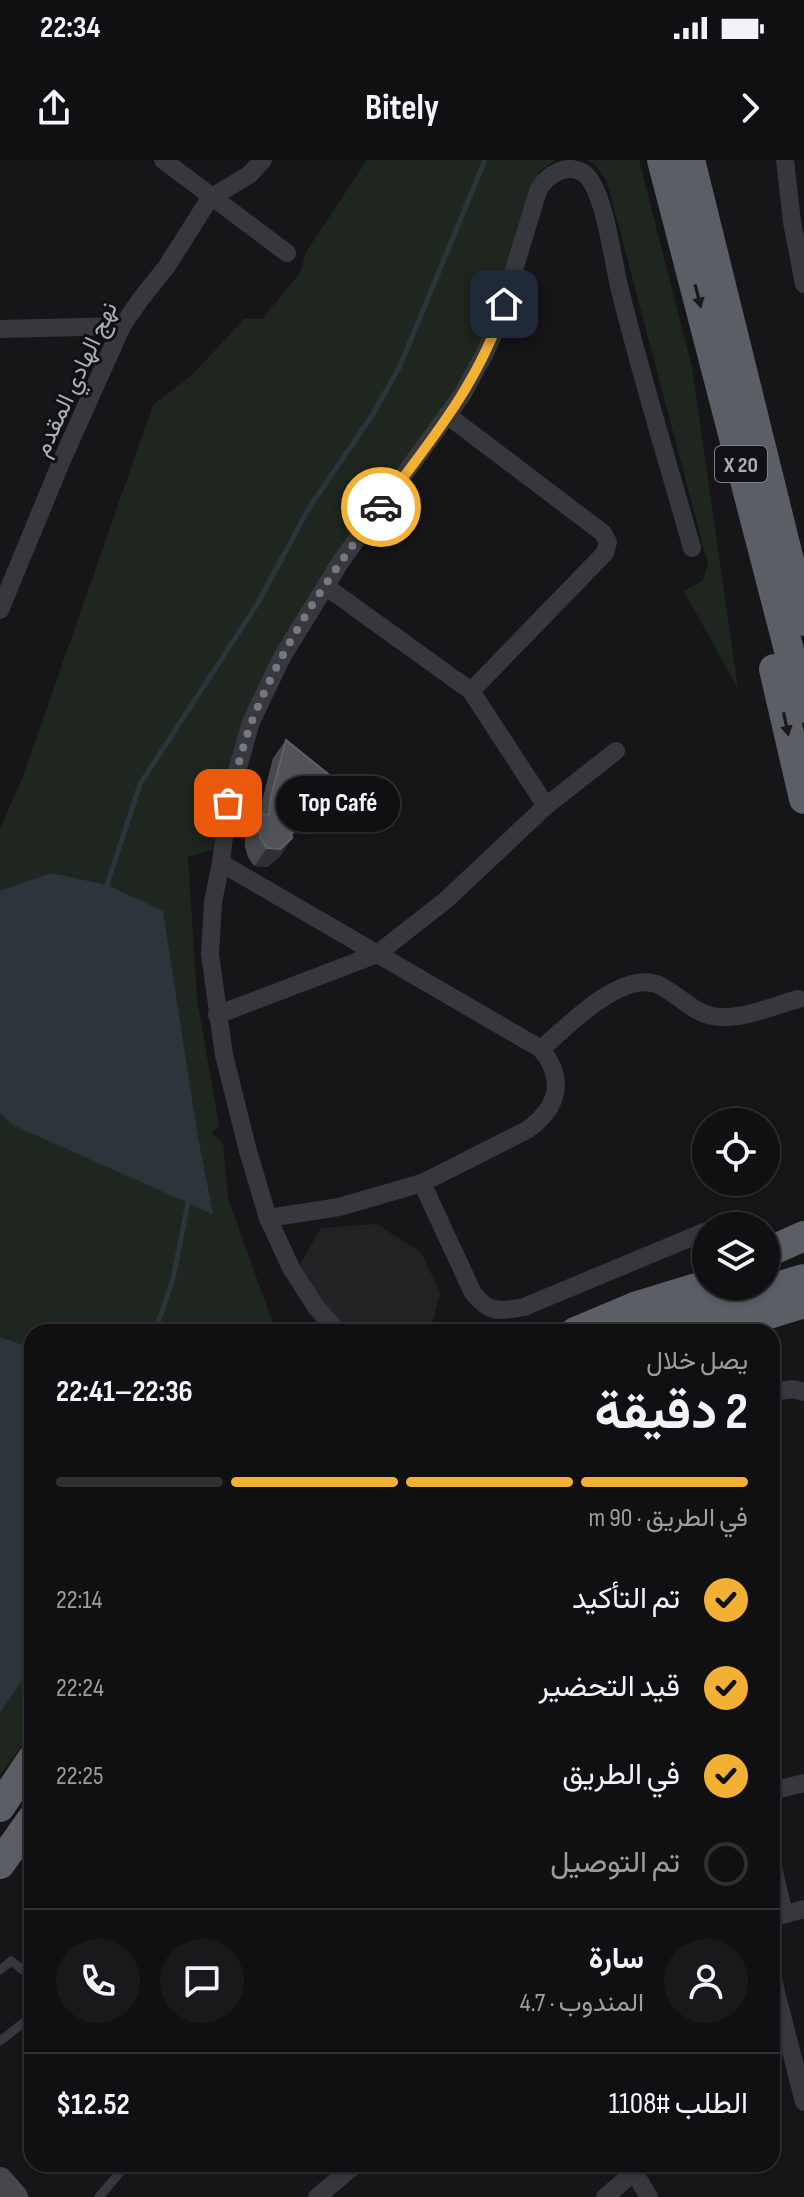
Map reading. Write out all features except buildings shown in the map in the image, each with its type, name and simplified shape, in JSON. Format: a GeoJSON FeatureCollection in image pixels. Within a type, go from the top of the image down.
{"type":"FeatureCollection","features":[{"type":"Feature","properties":{"kind":"highway","name":"X 20"},"geometry":{"type":"LineString","coordinates":[[659,160],[691,216]]}},
{"type":"Feature","properties":{"kind":"highway","name":"X 20"},"geometry":{"type":"LineString","coordinates":[[689,160],[691,216],[804,621]]}},
{"type":"Feature","properties":{"kind":"highway","name":"X 20"},"geometry":{"type":"LineString","coordinates":[[724,343],[804,708]]}},
{"type":"Feature","properties":{"kind":"highway"},"geometry":{"type":"LineString","coordinates":[[724,343],[804,565]]}},
{"type":"Feature","properties":{"kind":"highway"},"geometry":{"type":"LineString","coordinates":[[724,343],[757,594],[804,799]]}},
{"type":"Feature","properties":{"kind":"highway"},"geometry":{"type":"LineString","coordinates":[[780,1247],[804,1236]]}},
{"type":"Feature","properties":{"kind":"highway"},"geometry":{"type":"LineString","coordinates":[[780,1265],[804,1258]]}},
{"type":"Feature","properties":{"kind":"highway"},"geometry":{"type":"LineString","coordinates":[[656,1324],[804,1279]]}},
{"type":"Feature","properties":{"kind":"highway"},"geometry":{"type":"LineString","coordinates":[[594,1324],[692,1288]]}},
{"type":"Feature","properties":{"kind":"highway"},"geometry":{"type":"LineString","coordinates":[[736,1324],[804,1303]]}},
{"type":"Feature","properties":{"kind":"highway"},"geometry":{"type":"LineString","coordinates":[[765,1324],[804,1319]]}},
{"type":"Feature","properties":{"kind":"highway"},"geometry":{"type":"LineString","coordinates":[[0,1807],[24,1771]]}},
{"type":"Feature","properties":{"kind":"highway"},"geometry":{"type":"LineString","coordinates":[[0,1864],[24,1830]]}},
{"type":"Feature","properties":{"kind":"main road"},"geometry":{"type":"LineString","coordinates":[[0,2180],[15,2197]]}},
{"type":"Feature","properties":{"kind":"street"},"geometry":{"type":"LineString","coordinates":[[163,160],[287,253]]}},
{"type":"Feature","properties":{"kind":"street","name":"نهج الهادي المقدم"},"geometry":{"type":"LineString","coordinates":[[0,610],[122,326],[167,266],[210,198],[249,175],[263,160]]}},
{"type":"Feature","properties":{"kind":"street"},"geometry":{"type":"LineString","coordinates":[[785,160],[798,221],[804,284]]}},
{"type":"Feature","properties":{"kind":"street"},"geometry":{"type":"LineString","coordinates":[[331,1324],[291,1268],[268,1218],[233,1095],[217,1015],[210,954],[213,902],[228,803],[251,722],[282,657],[325,586],[473,377],[496,329],[532,205],[543,181],[564,168],[586,175],[600,203],[639,362],[692,548]]}},
{"type":"Feature","properties":{"kind":"street"},"geometry":{"type":"LineString","coordinates":[[0,329],[122,326]]}},
{"type":"Feature","properties":{"kind":"street"},"geometry":{"type":"LineString","coordinates":[[447,415],[603,533],[608,542],[608,548],[596,563],[471,691]]}},
{"type":"Feature","properties":{"kind":"street"},"geometry":{"type":"LineString","coordinates":[[325,586],[471,691],[546,806]]}},
{"type":"Feature","properties":{"kind":"street"},"geometry":{"type":"LineString","coordinates":[[217,1015],[377,954],[446,900],[546,806],[616,751]]}},
{"type":"Feature","properties":{"kind":"street"},"geometry":{"type":"LineString","coordinates":[[221,863],[541,1049],[556,1075],[551,1106],[541,1120],[422,1183],[339,1207],[268,1218]]}},
{"type":"Feature","properties":{"kind":"street"},"geometry":{"type":"LineString","coordinates":[[541,1049],[594,1003],[634,983],[647,982],[660,986],[698,1012],[720,1017],[741,1015],[798,999]]}},
{"type":"Feature","properties":{"kind":"street"},"geometry":{"type":"LineString","coordinates":[[422,1183],[473,1293],[482,1304],[495,1310],[524,1307],[692,1237]]}},
{"type":"Feature","properties":{"kind":"street"},"geometry":{"type":"LineString","coordinates":[[780,1391],[793,1389],[804,1392]]}},
{"type":"Feature","properties":{"kind":"street"},"geometry":{"type":"LineString","coordinates":[[780,1789],[804,1783]]}},
{"type":"Feature","properties":{"kind":"street"},"geometry":{"type":"LineString","coordinates":[[780,1915],[804,1909]]}},
{"type":"Feature","properties":{"kind":"street"},"geometry":{"type":"LineString","coordinates":[[780,2008],[804,2102]]}},
{"type":"Feature","properties":{"kind":"street"},"geometry":{"type":"LineString","coordinates":[[317,2197],[347,2172]]}},
{"type":"Feature","properties":{"kind":"street"},"geometry":{"type":"LineString","coordinates":[[605,2197],[627,2172]]}},
{"type":"Feature","properties":{"kind":"street"},"geometry":{"type":"LineString","coordinates":[[633,2172],[649,2197]]}},
{"type":"Feature","properties":{"kind":"lane"},"geometry":{"type":"LineString","coordinates":[[0,1970],[11,1961],[24,1971]]}},
{"type":"Feature","properties":{"kind":"lane"},"geometry":{"type":"LineString","coordinates":[[0,2041],[24,2022]]}},
{"type":"Feature","properties":{"kind":"lane"},"geometry":{"type":"LineString","coordinates":[[99,2197],[120,2172]]}},
{"type":"Feature","properties":{"kind":"shaded area"},"geometry":{"type":"Polygon","coordinates":[[[367,160],[556,160],[540,171],[528,199],[506,282],[471,372],[329,566],[226,789],[212,850],[188,857],[197,999],[219,1125],[212,1133],[223,1143],[228,1198],[273,1324],[24,1324],[24,1345],[0,1337],[0,828],[22,779],[153,405],[192,375],[244,319],[262,319],[300,273],[306,252],[367,160]]]}},
{"type":"Feature","properties":{"kind":"shaded area"},"geometry":{"type":"Polygon","coordinates":[[[587,160],[639,160],[692,367],[738,689],[684,591],[703,580],[708,564],[607,182],[596,165],[587,160]]]}},
{"type":"Feature","properties":{"kind":"shaded area"},"geometry":{"type":"Polygon","coordinates":[[[51,873],[107,885],[163,911],[197,1132],[213,1214],[13,1125],[0,1113],[0,891],[51,873]]]}},
{"type":"Feature","properties":{"kind":"shaded area"},"geometry":{"type":"Polygon","coordinates":[[[376,1224],[421,1252],[440,1293],[432,1324],[344,1324],[324,1309],[300,1264],[321,1228],[376,1224]]]}},
{"type":"Feature","properties":{"kind":"shaded area"},"geometry":{"type":"Polygon","coordinates":[[[0,1337],[24,1345],[24,1678],[0,1713],[0,1337]]]}},
{"type":"Feature","properties":{"kind":"shaded area"},"geometry":{"type":"Polygon","coordinates":[[[24,1678],[24,1743],[0,1775],[0,1713],[24,1678]]]}},
{"type":"Feature","properties":{"kind":"waterway"},"geometry":{"type":"LineString","coordinates":[[107,885],[140,784],[258,603],[309,508],[373,414],[400,366],[485,160]]}},
{"type":"Feature","properties":{"kind":"waterway"},"geometry":{"type":"LineString","coordinates":[[158,1324],[173,1279],[188,1203]]}},
{"type":"Feature","properties":{"kind":"way so far"},"geometry":{"type":"LineString","coordinates":[[228,803],[251,722],[282,657],[341,561],[381,507]]}},
{"type":"Feature","properties":{"kind":"place","name":"Top Café"},"geometry":{"type":"Point","coordinates":[228,803]}},
{"type":"Feature","properties":{"kind":"route"},"geometry":{"type":"LineString","coordinates":[[381,507],[473,377],[496,329],[504,304]]}}]}
